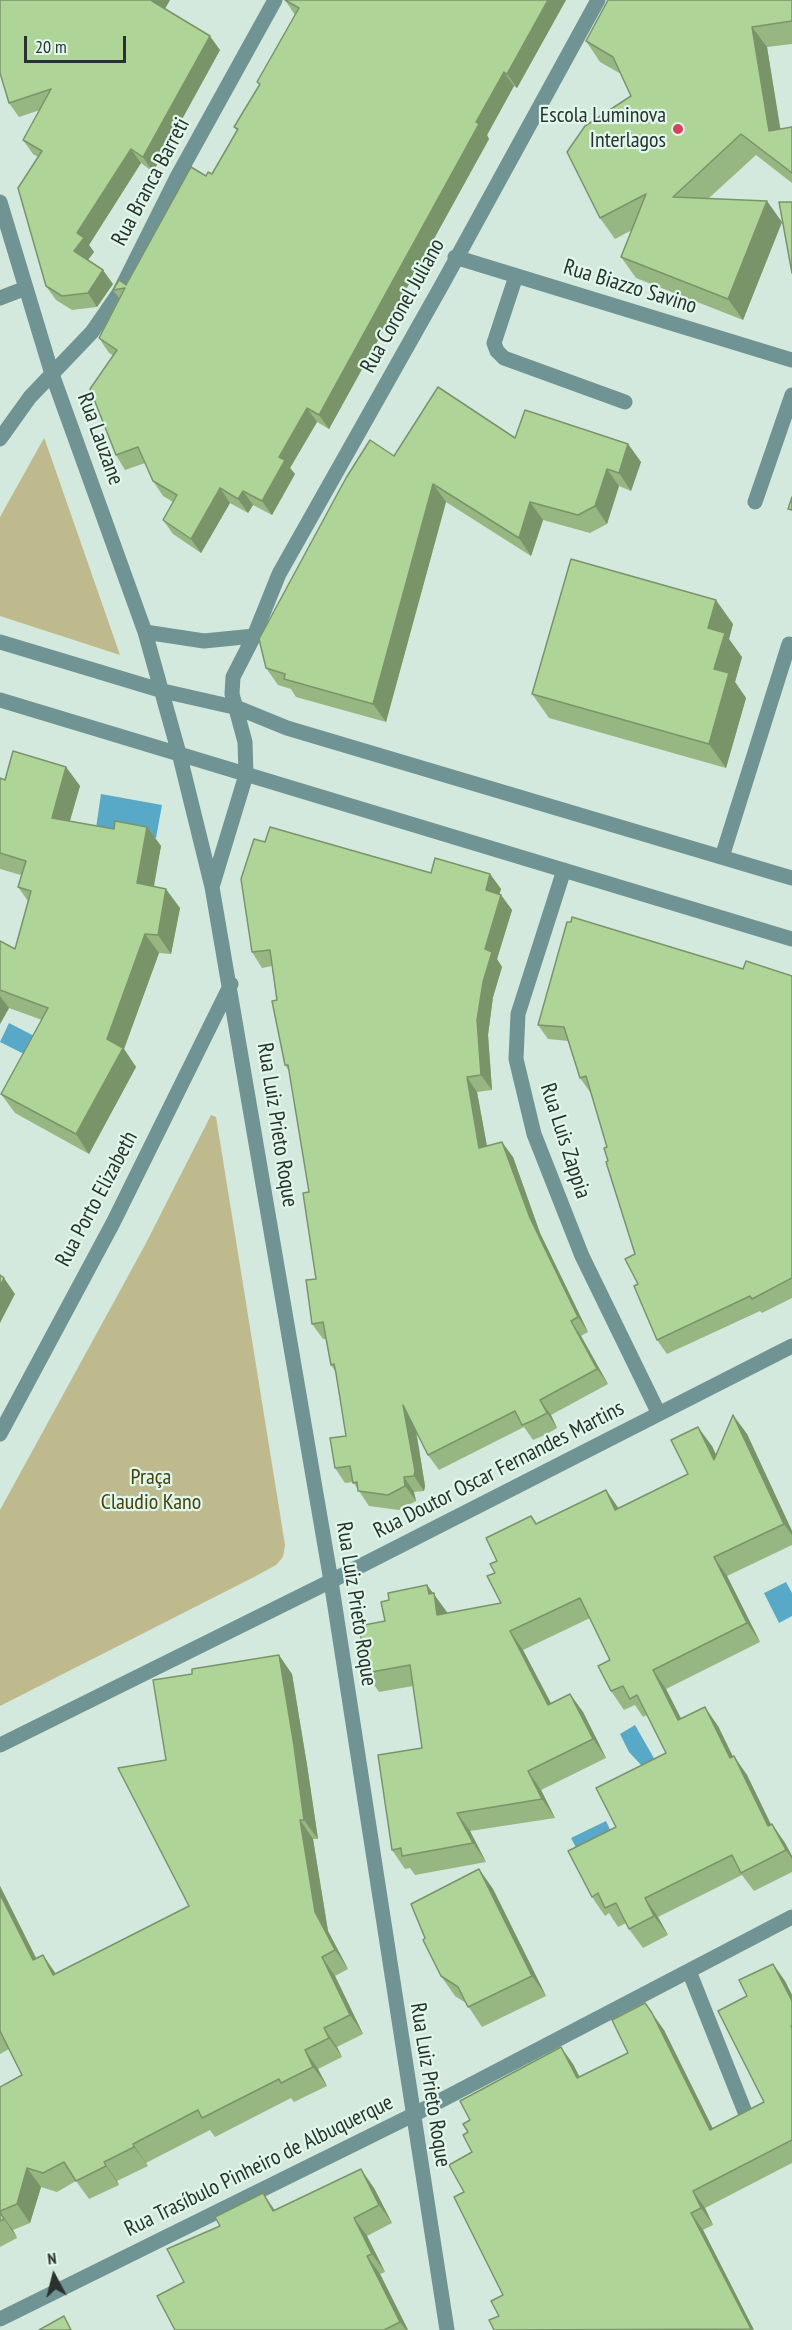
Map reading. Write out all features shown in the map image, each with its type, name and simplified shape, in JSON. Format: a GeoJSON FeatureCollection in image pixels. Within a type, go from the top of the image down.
{"type":"FeatureCollection","features":[{"type":"Feature","properties":{"kind":"street","name":"Rua Branca Barreti"},"geometry":{"type":"LineString","coordinates":[[0,439],[30,397],[92,332],[119,292],[176,179],[275,0]]}},
{"type":"Feature","properties":{"kind":"street","name":"Rua Coronel Juliano"},"geometry":{"type":"LineString","coordinates":[[246,775],[245,742],[238,708],[232,694],[233,677],[254,636],[279,574],[598,0]]}},
{"type":"Feature","properties":{"kind":"street","name":"Rua Lauzane"},"geometry":{"type":"LineString","coordinates":[[0,202],[52,374],[145,632],[180,757]]}},
{"type":"Feature","properties":{"kind":"street","name":"Rua Biazzo Savino"},"geometry":{"type":"LineString","coordinates":[[455,257],[792,360]]}},
{"type":"Feature","properties":{"kind":"street"},"geometry":{"type":"LineString","coordinates":[[516,276],[494,342],[497,351],[504,358],[625,402]]}},
{"type":"Feature","properties":{"kind":"street"},"geometry":{"type":"LineString","coordinates":[[0,298],[26,288]]}},
{"type":"Feature","properties":{"kind":"street"},"geometry":{"type":"LineString","coordinates":[[755,502],[792,396]]}},
{"type":"Feature","properties":{"kind":"street"},"geometry":{"type":"LineString","coordinates":[[145,632],[204,641],[254,636]]}},
{"type":"Feature","properties":{"kind":"street"},"geometry":{"type":"LineString","coordinates":[[0,642],[162,690],[238,708],[287,728],[792,878]]}},
{"type":"Feature","properties":{"kind":"street"},"geometry":{"type":"LineString","coordinates":[[722,857],[789,644]]}},
{"type":"Feature","properties":{"kind":"street"},"geometry":{"type":"LineString","coordinates":[[0,700],[180,757],[792,939]]}},
{"type":"Feature","properties":{"kind":"street","name":"Rua Luiz Prieto Roque"},"geometry":{"type":"LineString","coordinates":[[180,757],[212,887],[231,984],[331,1581],[411,2116],[447,2330]]}},
{"type":"Feature","properties":{"kind":"street","name":"Rua Luiz Prieto Roque"},"geometry":{"type":"LineString","coordinates":[[212,887],[246,775]]}},
{"type":"Feature","properties":{"kind":"street","name":"Rua Luis Zappia"},"geometry":{"type":"LineString","coordinates":[[564,870],[518,1014],[516,1059],[534,1134],[582,1256],[659,1414]]}},
{"type":"Feature","properties":{"kind":"street","name":"Rua Porto Elizabeth"},"geometry":{"type":"LineString","coordinates":[[0,1434],[113,1222],[231,984]]}},
{"type":"Feature","properties":{"kind":"street","name":"Rua Doutor Oscar Fernandes Martins"},"geometry":{"type":"LineString","coordinates":[[0,1745],[331,1581],[792,1346]]}},
{"type":"Feature","properties":{"kind":"street","name":"Rua Trasíbulo Pinheiro de Albuquerque"},"geometry":{"type":"LineString","coordinates":[[0,2319],[411,2116],[792,1917]]}},
{"type":"Feature","properties":{"kind":"street"},"geometry":{"type":"LineString","coordinates":[[688,1971],[747,2117]]}},
{"type":"Feature","properties":{"kind":"green space"},"geometry":{"type":"Polygon","coordinates":[[[44,438],[120,655],[0,616],[0,517],[44,438]]]}},
{"type":"Feature","properties":{"kind":"green space","name":"Praça Claudio Kano"},"geometry":{"type":"Polygon","coordinates":[[[211,1115],[216,1117],[218,1129],[285,1545],[283,1557],[276,1565],[256,1576],[0,1706],[0,1510],[145,1245],[211,1115]]]}},
{"type":"Feature","properties":{"kind":"water"},"geometry":{"type":"Polygon","coordinates":[[[101,794],[162,805],[156,838],[96,828],[101,794]]]}},
{"type":"Feature","properties":{"kind":"water"},"geometry":{"type":"Polygon","coordinates":[[[9,1023],[40,1039],[34,1059],[0,1042],[9,1023]]]}},
{"type":"Feature","properties":{"kind":"water"},"geometry":{"type":"Polygon","coordinates":[[[786,1582],[792,1593],[792,1616],[779,1623],[764,1593],[786,1582]]]}},
{"type":"Feature","properties":{"kind":"water"},"geometry":{"type":"Polygon","coordinates":[[[635,1725],[655,1760],[642,1766],[629,1752],[620,1734],[635,1725]]]}},
{"type":"Feature","properties":{"kind":"water"},"geometry":{"type":"Polygon","coordinates":[[[606,1821],[615,1840],[581,1857],[571,1838],[606,1821]]]}},
{"type":"Feature","properties":{"kind":"building"},"geometry":{"type":"Polygon","coordinates":[[[0,0],[152,0],[210,36],[143,157],[131,149],[77,233],[84,238],[74,251],[103,270],[88,293],[62,296],[46,286],[18,188],[42,151],[23,140],[51,89],[9,103],[0,73],[0,0]]]}},
{"type":"Feature","properties":{"kind":"building"},"geometry":{"type":"Polygon","coordinates":[[[285,0],[548,0],[507,74],[504,72],[476,122],[479,124],[319,415],[307,408],[279,457],[285,460],[262,501],[243,491],[238,499],[220,488],[191,539],[163,520],[177,495],[153,481],[138,447],[116,455],[90,389],[117,350],[99,338],[125,288],[113,290],[119,280],[126,285],[191,167],[206,176],[208,172],[212,174],[238,129],[234,127],[260,84],[257,82],[299,8],[285,0]]]}},
{"type":"Feature","properties":{"kind":"building","name":"Escola Luminova Interlagos"},"geometry":{"type":"Polygon","coordinates":[[[608,0],[792,0],[792,21],[752,27],[769,131],[792,127],[792,173],[741,134],[673,197],[767,201],[728,299],[621,257],[646,194],[600,218],[567,152],[585,126],[631,96],[613,57],[586,41],[608,0]]]}},
{"type":"Feature","properties":{"kind":"building"},"geometry":{"type":"Polygon","coordinates":[[[779,202],[792,202],[792,273],[779,202]]]}},
{"type":"Feature","properties":{"kind":"building"},"geometry":{"type":"Polygon","coordinates":[[[438,387],[515,438],[525,410],[628,444],[619,473],[607,469],[595,506],[578,515],[530,502],[519,538],[433,484],[373,704],[284,679],[285,674],[266,668],[259,639],[346,478],[370,440],[394,456],[438,387]]]}},
{"type":"Feature","properties":{"kind":"building"},"geometry":{"type":"Polygon","coordinates":[[[792,497],[792,510],[788,509],[792,497]]]}},
{"type":"Feature","properties":{"kind":"building"},"geometry":{"type":"Polygon","coordinates":[[[571,559],[716,600],[708,628],[725,633],[714,669],[729,673],[709,744],[532,694],[571,559]]]}},
{"type":"Feature","properties":{"kind":"building"},"geometry":{"type":"Polygon","coordinates":[[[13,751],[66,767],[52,818],[114,829],[115,821],[147,827],[137,883],[166,889],[158,935],[145,934],[107,1039],[123,1048],[76,1134],[1,1094],[48,1008],[0,990],[0,941],[15,949],[31,891],[18,887],[26,861],[0,853],[0,778],[5,780],[13,751]]]}},
{"type":"Feature","properties":{"kind":"building"},"geometry":{"type":"Polygon","coordinates":[[[270,827],[431,873],[435,858],[490,874],[486,890],[501,895],[485,949],[492,952],[483,982],[477,1020],[481,1075],[467,1077],[479,1148],[502,1142],[530,1218],[578,1317],[571,1321],[597,1369],[540,1400],[547,1413],[534,1420],[522,1425],[515,1411],[428,1455],[403,1405],[415,1471],[414,1476],[404,1477],[405,1486],[388,1495],[358,1491],[357,1482],[353,1483],[350,1466],[335,1468],[330,1438],[346,1436],[336,1373],[334,1364],[331,1365],[323,1322],[312,1324],[306,1280],[316,1279],[303,1193],[309,1192],[288,1065],[285,1065],[272,1001],[277,1000],[270,950],[252,952],[241,879],[254,839],[265,842],[270,827]]]}},
{"type":"Feature","properties":{"kind":"building"},"geometry":{"type":"Polygon","coordinates":[[[572,917],[743,969],[746,961],[792,976],[792,1278],[752,1299],[750,1296],[657,1340],[634,1286],[638,1284],[625,1259],[635,1254],[606,1162],[608,1161],[604,1148],[607,1147],[586,1076],[580,1078],[564,1027],[538,1025],[567,922],[571,922],[572,917]]]}},
{"type":"Feature","properties":{"kind":"building"},"geometry":{"type":"Polygon","coordinates":[[[733,1415],[784,1524],[714,1557],[747,1623],[653,1670],[678,1720],[705,1707],[730,1758],[734,1756],[768,1826],[772,1824],[786,1850],[741,1873],[732,1855],[645,1898],[654,1916],[629,1929],[616,1903],[605,1908],[598,1893],[592,1897],[568,1851],[616,1827],[596,1788],[666,1753],[637,1695],[630,1699],[623,1686],[611,1691],[598,1666],[610,1660],[580,1598],[510,1631],[548,1705],[570,1694],[593,1739],[528,1771],[542,1799],[457,1813],[473,1843],[402,1856],[401,1848],[392,1850],[378,1755],[422,1748],[410,1665],[366,1673],[359,1626],[385,1621],[381,1602],[389,1600],[388,1593],[427,1585],[429,1594],[434,1593],[437,1615],[501,1603],[487,1576],[495,1573],[490,1564],[497,1561],[486,1538],[531,1516],[536,1524],[606,1490],[615,1510],[688,1474],[671,1440],[698,1427],[714,1460],[733,1415]]]}},
{"type":"Feature","properties":{"kind":"building"},"geometry":{"type":"Polygon","coordinates":[[[279,1655],[294,1746],[304,1820],[300,1820],[315,1912],[335,1950],[322,1957],[350,2015],[324,2028],[329,2038],[305,2050],[313,2067],[281,2083],[279,2079],[202,2118],[198,2110],[133,2144],[134,2147],[104,2162],[106,2166],[76,2181],[64,2162],[43,2173],[27,2168],[17,2204],[0,2211],[0,2087],[22,2075],[0,2031],[0,1894],[33,1960],[43,1955],[53,1975],[189,1906],[118,1768],[166,1760],[153,1680],[192,1674],[192,1669],[279,1655]]]}},
{"type":"Feature","properties":{"kind":"building"},"geometry":{"type":"Polygon","coordinates":[[[479,1869],[532,1976],[468,2007],[458,1987],[441,1976],[423,1940],[425,1938],[411,1904],[479,1869]]]}},
{"type":"Feature","properties":{"kind":"building"},"geometry":{"type":"Polygon","coordinates":[[[773,1964],[792,2001],[792,2140],[693,2191],[701,2208],[691,2213],[751,2329],[494,2330],[489,2320],[499,2316],[491,2301],[503,2295],[454,2197],[464,2192],[449,2165],[472,2152],[463,2135],[468,2132],[463,2124],[470,2120],[460,2101],[561,2047],[577,2078],[628,2053],[612,2020],[645,2003],[710,2130],[764,2102],[718,2011],[747,1996],[739,1980],[773,1964]]]}},
{"type":"Feature","properties":{"kind":"building"},"geometry":{"type":"Polygon","coordinates":[[[361,2169],[379,2205],[354,2218],[372,2254],[367,2256],[400,2322],[384,2330],[175,2330],[157,2296],[184,2282],[167,2249],[220,2226],[215,2217],[263,2193],[273,2211],[361,2169]]]}},
{"type":"Feature","properties":{"kind":"building"},"geometry":{"type":"Polygon","coordinates":[[[64,2316],[71,2330],[39,2330],[64,2316]]]}},
{"type":"Feature","properties":{"kind":"place","name":"Escola Luminova Interlagos"},"geometry":{"type":"Point","coordinates":[678,129]}}]}
